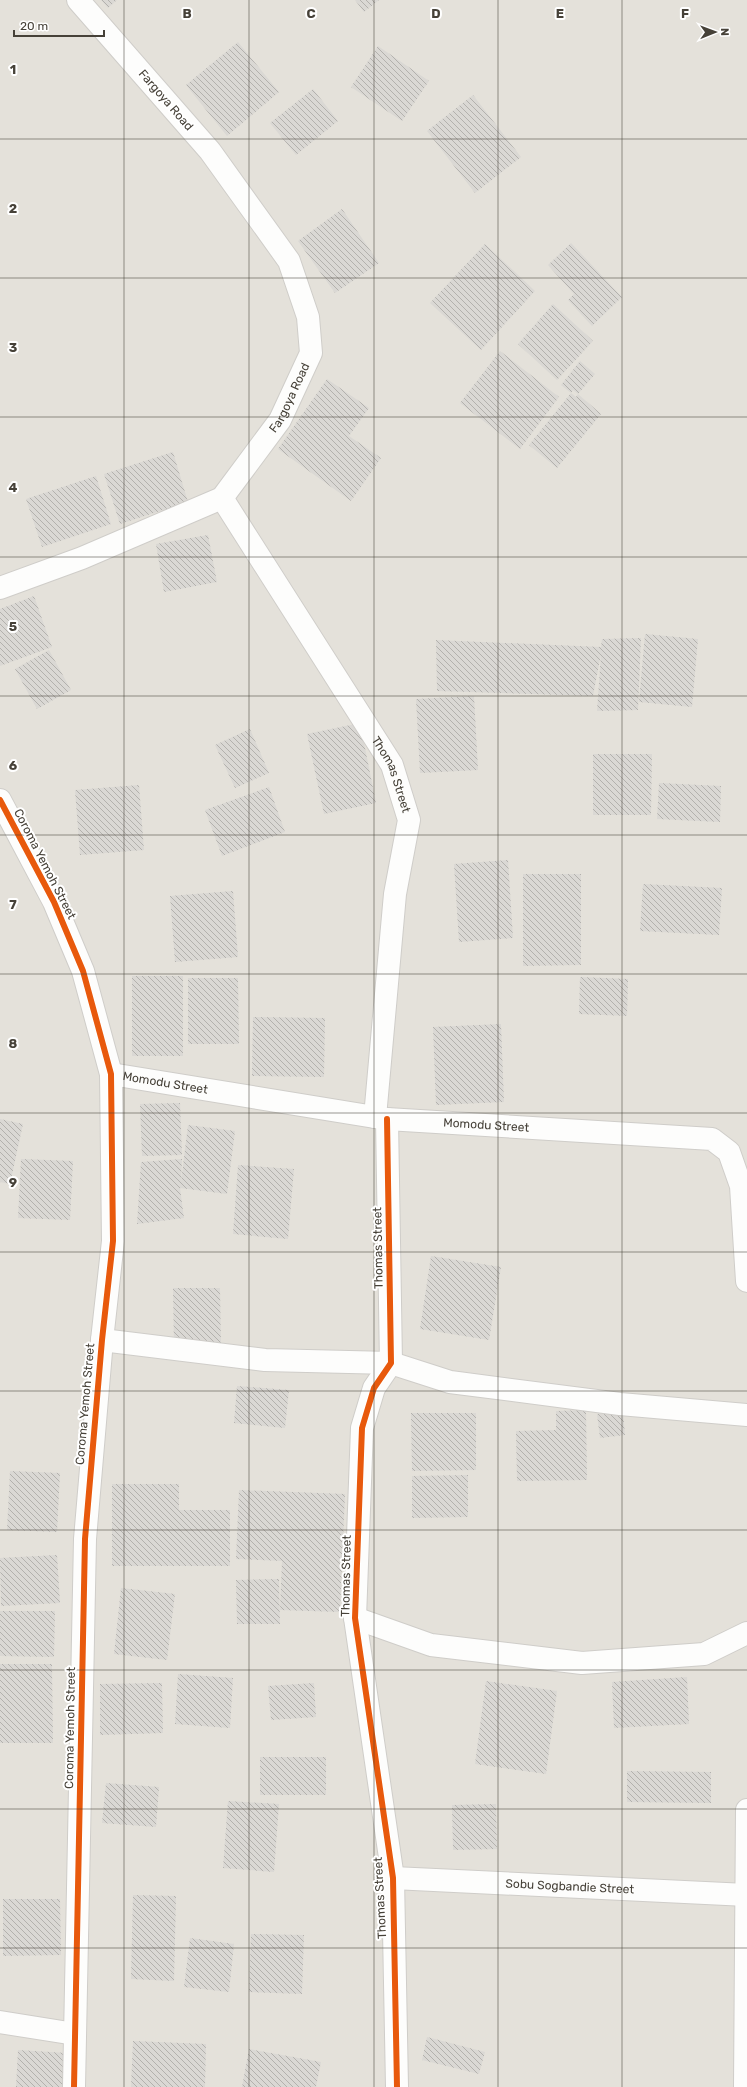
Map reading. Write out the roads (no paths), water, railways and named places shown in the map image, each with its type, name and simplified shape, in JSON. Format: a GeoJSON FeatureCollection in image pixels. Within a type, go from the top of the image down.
{"type":"FeatureCollection","features":[{"type":"Feature","properties":{"kind":"street","name":"Fargoya Road"},"geometry":{"type":"LineString","coordinates":[[78,0],[215,157],[289,261],[308,317],[311,353],[283,413],[222,498]]}},
{"type":"Feature","properties":{"kind":"street"},"geometry":{"type":"LineString","coordinates":[[0,588],[82,558],[222,498]]}},
{"type":"Feature","properties":{"kind":"street","name":"Thomas Street"},"geometry":{"type":"LineString","coordinates":[[222,498],[392,765],[409,820],[395,894],[381,1118],[391,1363],[374,1388],[362,1428],[355,1618],[393,1878],[397,2087]]}},
{"type":"Feature","properties":{"kind":"street","name":"Coroma Yemoh Street"},"geometry":{"type":"LineString","coordinates":[[0,800],[54,902],[83,971],[111,1074],[113,1240],[102,1340],[85,1539],[74,2087]]}},
{"type":"Feature","properties":{"kind":"street","name":"Momodu Street"},"geometry":{"type":"LineString","coordinates":[[111,1074],[381,1118],[712,1139],[729,1152],[741,1186],[747,1281]]}},
{"type":"Feature","properties":{"kind":"street"},"geometry":{"type":"LineString","coordinates":[[102,1340],[265,1360],[391,1363],[450,1382],[620,1404],[747,1415]]}},
{"type":"Feature","properties":{"kind":"street"},"geometry":{"type":"LineString","coordinates":[[355,1618],[431,1645],[582,1663],[704,1654],[747,1633]]}},
{"type":"Feature","properties":{"kind":"street"},"geometry":{"type":"LineString","coordinates":[[745,2087],[747,1810]]}},
{"type":"Feature","properties":{"kind":"street","name":"Sobu Sogbandie Street"},"geometry":{"type":"LineString","coordinates":[[393,1878],[746,1895]]}},
{"type":"Feature","properties":{"kind":"street"},"geometry":{"type":"LineString","coordinates":[[0,2022],[75,2034]]}}]}
